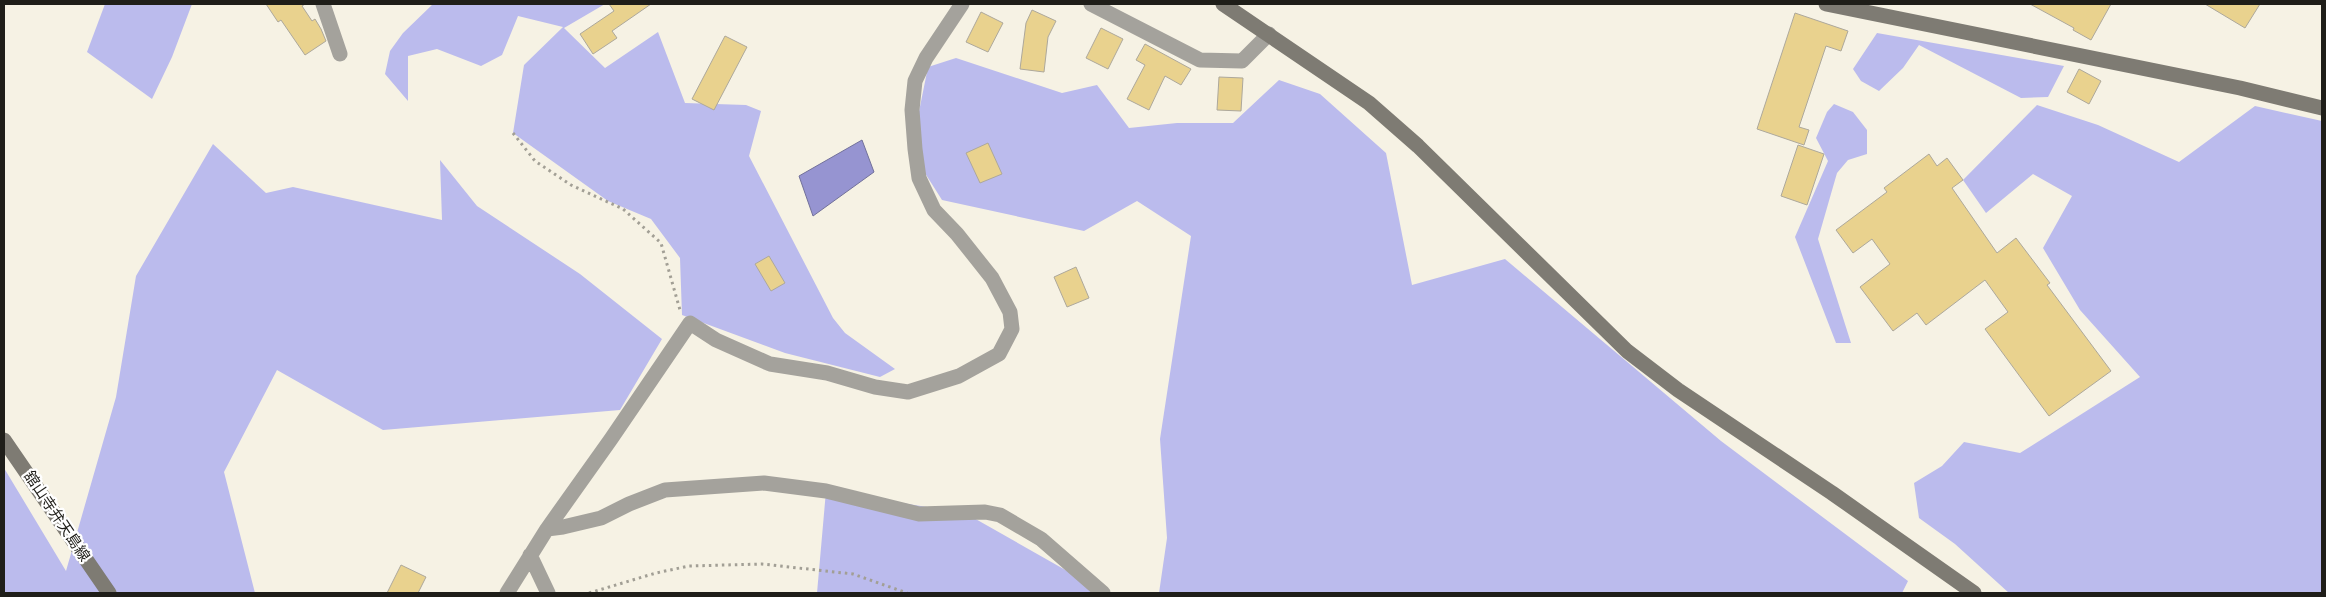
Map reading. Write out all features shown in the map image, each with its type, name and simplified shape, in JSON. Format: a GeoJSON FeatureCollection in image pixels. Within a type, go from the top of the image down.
{"type":"FeatureCollection","features":[{"type":"Feature","properties":{"kind":"street"},"geometry":{"type":"LineString","coordinates":[[322,4],[340,54]]}},
{"type":"Feature","properties":{"kind":"street"},"geometry":{"type":"LineString","coordinates":[[507,593],[547,529],[690,323],[716,340],[770,364],[827,374],[875,387],[908,392],[959,376],[999,354],[1012,329],[1010,312],[992,278],[957,234],[934,210],[919,178],[915,149],[912,110],[915,81],[926,58],[962,4]]}},
{"type":"Feature","properties":{"kind":"street"},"geometry":{"type":"LineString","coordinates":[[1091,4],[1200,60],[1242,61],[1269,34]]}},
{"type":"Feature","properties":{"kind":"street"},"geometry":{"type":"LineString","coordinates":[[1223,4],[1369,103],[1418,146],[1627,351],[1678,390],[1832,493],[1974,593]]}},
{"type":"Feature","properties":{"kind":"street"},"geometry":{"type":"LineString","coordinates":[[1826,4],[2240,88],[2322,108]]}},
{"type":"Feature","properties":{"kind":"street","name":"舘山寺弁天島線"},"geometry":{"type":"LineString","coordinates":[[4,440],[109,593]]}},
{"type":"Feature","properties":{"kind":"street"},"geometry":{"type":"LineString","coordinates":[[547,529],[601,518],[629,504],[665,490],[764,483],[826,491],[920,514],[985,512],[1000,515],[1041,539],[1103,593]]}},
{"type":"Feature","properties":{"kind":"street"},"geometry":{"type":"LineString","coordinates":[[530,555],[548,593]]}},
{"type":"Feature","properties":{"kind":"path"},"geometry":{"type":"LineString","coordinates":[[513,133],[535,161],[571,185],[623,208],[661,243],[682,315],[690,323]]}},
{"type":"Feature","properties":{"kind":"path"},"geometry":{"type":"LineString","coordinates":[[589,593],[656,573],[688,566],[762,564],[853,574],[907,593]]}},
{"type":"Feature","properties":{"kind":"shaded area"},"geometry":{"type":"Polygon","coordinates":[[[105,4],[192,4],[172,57],[152,99],[87,52],[105,4]]]}},
{"type":"Feature","properties":{"kind":"shaded area"},"geometry":{"type":"Polygon","coordinates":[[[433,4],[605,4],[564,28],[605,68],[658,32],[685,103],[746,105],[761,111],[749,156],[833,318],[845,333],[895,369],[880,377],[785,353],[682,315],[680,258],[651,219],[608,201],[513,133],[524,65],[563,27],[518,16],[502,55],[481,66],[437,49],[408,56],[408,101],[385,74],[390,51],[403,33],[433,4]]]}},
{"type":"Feature","properties":{"kind":"shaded area"},"geometry":{"type":"Polygon","coordinates":[[[1877,33],[2064,66],[2048,97],[2021,98],[1919,45],[1903,68],[1879,91],[1861,81],[1853,69],[1877,33]]]}},
{"type":"Feature","properties":{"kind":"shaded area"},"geometry":{"type":"Polygon","coordinates":[[[956,58],[1062,93],[1097,85],[1129,128],[1177,123],[1233,123],[1279,80],[1320,94],[1386,153],[1412,285],[1505,259],[1721,441],[1908,581],[1902,593],[1159,593],[1167,538],[1160,439],[1191,236],[1137,201],[1084,231],[942,200],[911,151],[928,67],[956,58]]]}},
{"type":"Feature","properties":{"kind":"shaded area"},"geometry":{"type":"Polygon","coordinates":[[[1834,104],[1853,112],[1867,130],[1867,154],[1848,160],[1837,173],[1818,239],[1851,343],[1836,343],[1795,237],[1828,161],[1816,138],[1827,112],[1834,104]]]}},
{"type":"Feature","properties":{"kind":"shaded area"},"geometry":{"type":"Polygon","coordinates":[[[2037,105],[2098,125],[2179,162],[2255,106],[2322,121],[2322,593],[2009,593],[1955,544],[1919,518],[1914,483],[1942,466],[1964,442],[2020,453],[2140,377],[2080,310],[2043,248],[2072,196],[2033,174],[1986,213],[1963,180],[2037,105]]]}},
{"type":"Feature","properties":{"kind":"shaded area"},"geometry":{"type":"Polygon","coordinates":[[[862,140],[874,172],[813,216],[799,176],[862,140]]]}},
{"type":"Feature","properties":{"kind":"shaded area"},"geometry":{"type":"Polygon","coordinates":[[[213,144],[266,193],[293,187],[442,220],[440,160],[477,206],[580,274],[662,339],[620,410],[383,430],[277,370],[224,472],[255,593],[4,593],[4,468],[66,571],[116,397],[136,276],[213,144]]]}},
{"type":"Feature","properties":{"kind":"shaded area"},"geometry":{"type":"Polygon","coordinates":[[[826,491],[965,513],[1106,593],[817,593],[826,491]]]}},
{"type":"Feature","properties":{"kind":"building"},"geometry":{"type":"Polygon","coordinates":[[[266,4],[305,4],[302,6],[312,21],[315,19],[326,41],[305,55],[281,20],[278,22],[266,4]]]}},
{"type":"Feature","properties":{"kind":"building"},"geometry":{"type":"Polygon","coordinates":[[[609,4],[651,4],[612,31],[617,38],[593,54],[580,34],[614,11],[609,4]]]}},
{"type":"Feature","properties":{"kind":"building"},"geometry":{"type":"Polygon","coordinates":[[[2030,4],[2111,4],[2091,40],[2073,30],[2074,28],[2030,4]]]}},
{"type":"Feature","properties":{"kind":"building"},"geometry":{"type":"Polygon","coordinates":[[[2205,4],[2260,4],[2245,28],[2205,4]]]}},
{"type":"Feature","properties":{"kind":"building"},"geometry":{"type":"Polygon","coordinates":[[[1032,10],[1056,21],[1048,37],[1044,72],[1020,69],[1026,23],[1032,10]]]}},
{"type":"Feature","properties":{"kind":"building"},"geometry":{"type":"Polygon","coordinates":[[[981,12],[1003,23],[988,52],[966,42],[981,12]]]}},
{"type":"Feature","properties":{"kind":"building"},"geometry":{"type":"Polygon","coordinates":[[[1795,13],[1848,31],[1841,51],[1826,46],[1799,127],[1809,130],[1804,145],[1757,129],[1795,13]]]}},
{"type":"Feature","properties":{"kind":"building"},"geometry":{"type":"Polygon","coordinates":[[[1101,28],[1123,39],[1108,69],[1086,58],[1101,28]]]}},
{"type":"Feature","properties":{"kind":"building"},"geometry":{"type":"Polygon","coordinates":[[[725,36],[747,47],[714,110],[692,99],[725,36]]]}},
{"type":"Feature","properties":{"kind":"building"},"geometry":{"type":"Polygon","coordinates":[[[1145,44],[1191,69],[1181,85],[1165,76],[1149,110],[1127,99],[1145,65],[1136,60],[1145,44]]]}},
{"type":"Feature","properties":{"kind":"building"},"geometry":{"type":"Polygon","coordinates":[[[2079,69],[2101,81],[2089,104],[2067,92],[2079,69]]]}},
{"type":"Feature","properties":{"kind":"building"},"geometry":{"type":"Polygon","coordinates":[[[1219,77],[1243,78],[1241,111],[1217,110],[1219,77]]]}},
{"type":"Feature","properties":{"kind":"building"},"geometry":{"type":"Polygon","coordinates":[[[988,143],[1002,174],[980,183],[966,153],[988,143]]]}},
{"type":"Feature","properties":{"kind":"building"},"geometry":{"type":"Polygon","coordinates":[[[1798,145],[1824,154],[1807,205],[1781,196],[1798,145]]]}},
{"type":"Feature","properties":{"kind":"building"},"geometry":{"type":"Polygon","coordinates":[[[1929,154],[1937,166],[1947,158],[1963,180],[1952,188],[1997,253],[2016,238],[2050,283],[2047,285],[2111,371],[2049,416],[1985,329],[2008,312],[1985,280],[1926,325],[1917,313],[1893,331],[1860,287],[1890,264],[1872,239],[1853,253],[1836,230],[1887,192],[1884,188],[1929,154]]]}},
{"type":"Feature","properties":{"kind":"building"},"geometry":{"type":"Polygon","coordinates":[[[769,256],[785,283],[771,291],[755,264],[769,256]]]}},
{"type":"Feature","properties":{"kind":"building"},"geometry":{"type":"Polygon","coordinates":[[[1076,267],[1089,298],[1067,307],[1054,277],[1076,267]]]}},
{"type":"Feature","properties":{"kind":"building"},"geometry":{"type":"Polygon","coordinates":[[[401,565],[426,577],[418,593],[387,593],[401,565]]]}}]}
